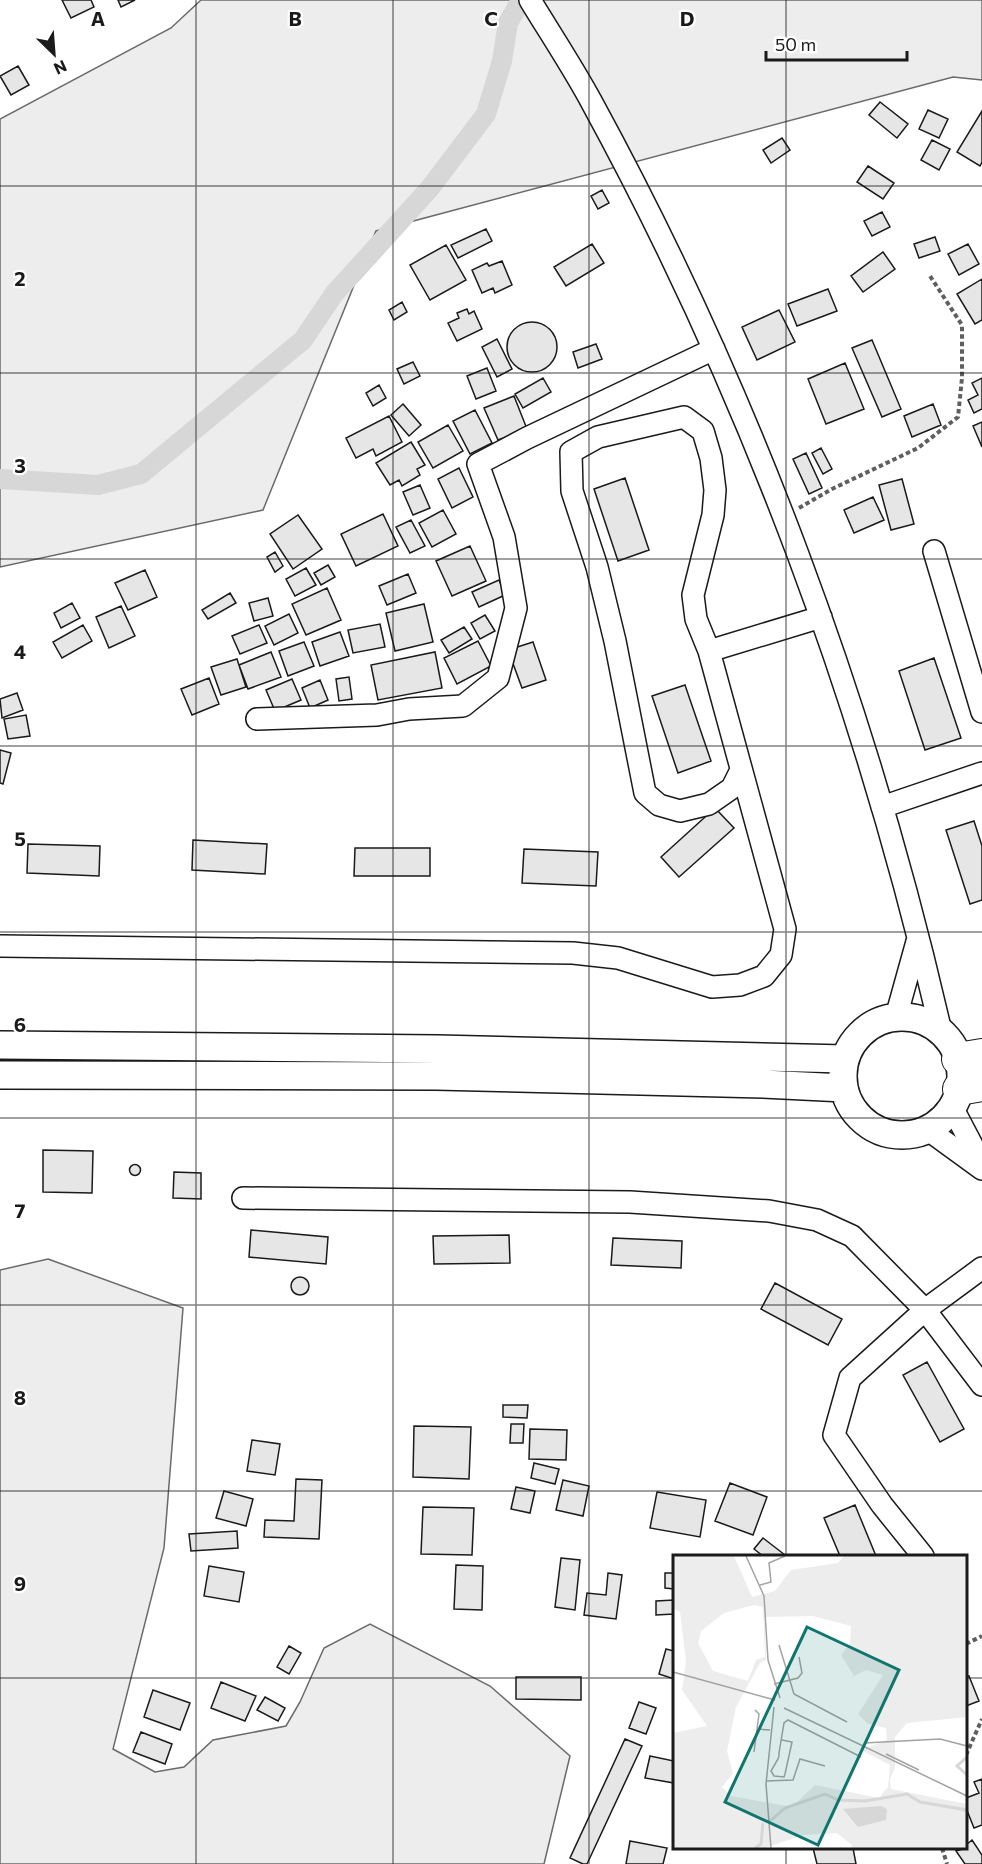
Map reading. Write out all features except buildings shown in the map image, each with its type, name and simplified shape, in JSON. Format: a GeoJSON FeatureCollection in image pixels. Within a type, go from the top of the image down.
{"type":"FeatureCollection","features":[{"type":"Feature","properties":{"kind":"main road"},"geometry":{"type":"LineString","coordinates":[[896,1017],[913,1018],[928,1023],[941,1032],[952,1044],[967,1079],[941,1120],[914,1134],[901,1135],[875,1129],[855,1112],[848,1101],[842,1073],[845,1059],[859,1035],[883,1020],[896,1017]]}},
{"type":"Feature","properties":{"kind":"main road"},"geometry":{"type":"LineString","coordinates":[[0,1045],[438,1049],[845,1059]]}},
{"type":"Feature","properties":{"kind":"main road"},"geometry":{"type":"LineString","coordinates":[[3,1076],[436,1076],[844,1088]]}},
{"type":"Feature","properties":{"kind":"street"},"geometry":{"type":"LineString","coordinates":[[530,0],[589,98],[646,204],[714,349],[783,517],[835,654],[882,807],[919,935],[941,1032]]}},
{"type":"Feature","properties":{"kind":"street"},"geometry":{"type":"LineString","coordinates":[[257,719],[376,716],[409,709],[463,706],[498,678],[516,608],[504,537],[478,464],[714,349]]}},
{"type":"Feature","properties":{"kind":"street"},"geometry":{"type":"LineString","coordinates":[[0,946],[573,953],[618,958],[712,987],[740,985],[764,976],[781,955],[785,929],[709,651],[696,619],[693,595],[713,515],[715,490],[711,458],[703,431],[684,417],[598,438],[571,452],[572,491],[597,567],[615,641],[645,793],[659,805],[680,811],[709,804],[732,788],[741,770]]}},
{"type":"Feature","properties":{"kind":"street"},"geometry":{"type":"LineString","coordinates":[[934,551],[982,712]]}},
{"type":"Feature","properties":{"kind":"street"},"geometry":{"type":"LineString","coordinates":[[709,651],[821,617]]}},
{"type":"Feature","properties":{"kind":"street"},"geometry":{"type":"LineString","coordinates":[[882,807],[982,773]]}},
{"type":"Feature","properties":{"kind":"street"},"geometry":{"type":"LineString","coordinates":[[896,1017],[919,935]]}},
{"type":"Feature","properties":{"kind":"street"},"geometry":{"type":"LineString","coordinates":[[967,1079],[982,1164]]}},
{"type":"Feature","properties":{"kind":"street"},"geometry":{"type":"LineString","coordinates":[[927,1129],[982,1169]]}},
{"type":"Feature","properties":{"kind":"street"},"geometry":{"type":"LineString","coordinates":[[243,1198],[630,1202],[769,1211],[817,1220],[852,1236],[925,1310],[982,1385]]}},
{"type":"Feature","properties":{"kind":"street"},"geometry":{"type":"LineString","coordinates":[[921,1555],[882,1505],[834,1435],[850,1378],[925,1310],[982,1268]]}},
{"type":"Feature","properties":{"kind":"path"},"geometry":{"type":"LineString","coordinates":[[783,517],[832,489],[918,448],[958,417],[962,378],[962,326],[930,276]]}},
{"type":"Feature","properties":{"kind":"path"},"geometry":{"type":"LineString","coordinates":[[967,1644],[982,1636]]}},
{"type":"Feature","properties":{"kind":"path"},"geometry":{"type":"LineString","coordinates":[[967,1753],[982,1719]]}},
{"type":"Feature","properties":{"kind":"path"},"geometry":{"type":"LineString","coordinates":[[942,1849],[947,1864]]}},
{"type":"Feature","properties":{"kind":"shaded area"},"geometry":{"type":"Polygon","coordinates":[[[201,0],[982,0],[982,80],[953,77],[376,231],[263,510],[0,567],[0,119],[171,28],[201,0]]]}},
{"type":"Feature","properties":{"kind":"shaded area"},"geometry":{"type":"Polygon","coordinates":[[[48,1259],[183,1308],[164,1548],[113,1749],[155,1772],[184,1767],[213,1740],[286,1726],[300,1702],[324,1648],[370,1624],[490,1686],[570,1756],[544,1864],[0,1864],[0,1270],[48,1259]]]}},
{"type":"Feature","properties":{"kind":"waterway"},"geometry":{"type":"LineString","coordinates":[[0,479],[98,485],[141,474],[303,340],[334,294],[430,188],[486,114],[502,61],[508,23],[520,2]]}}]}
